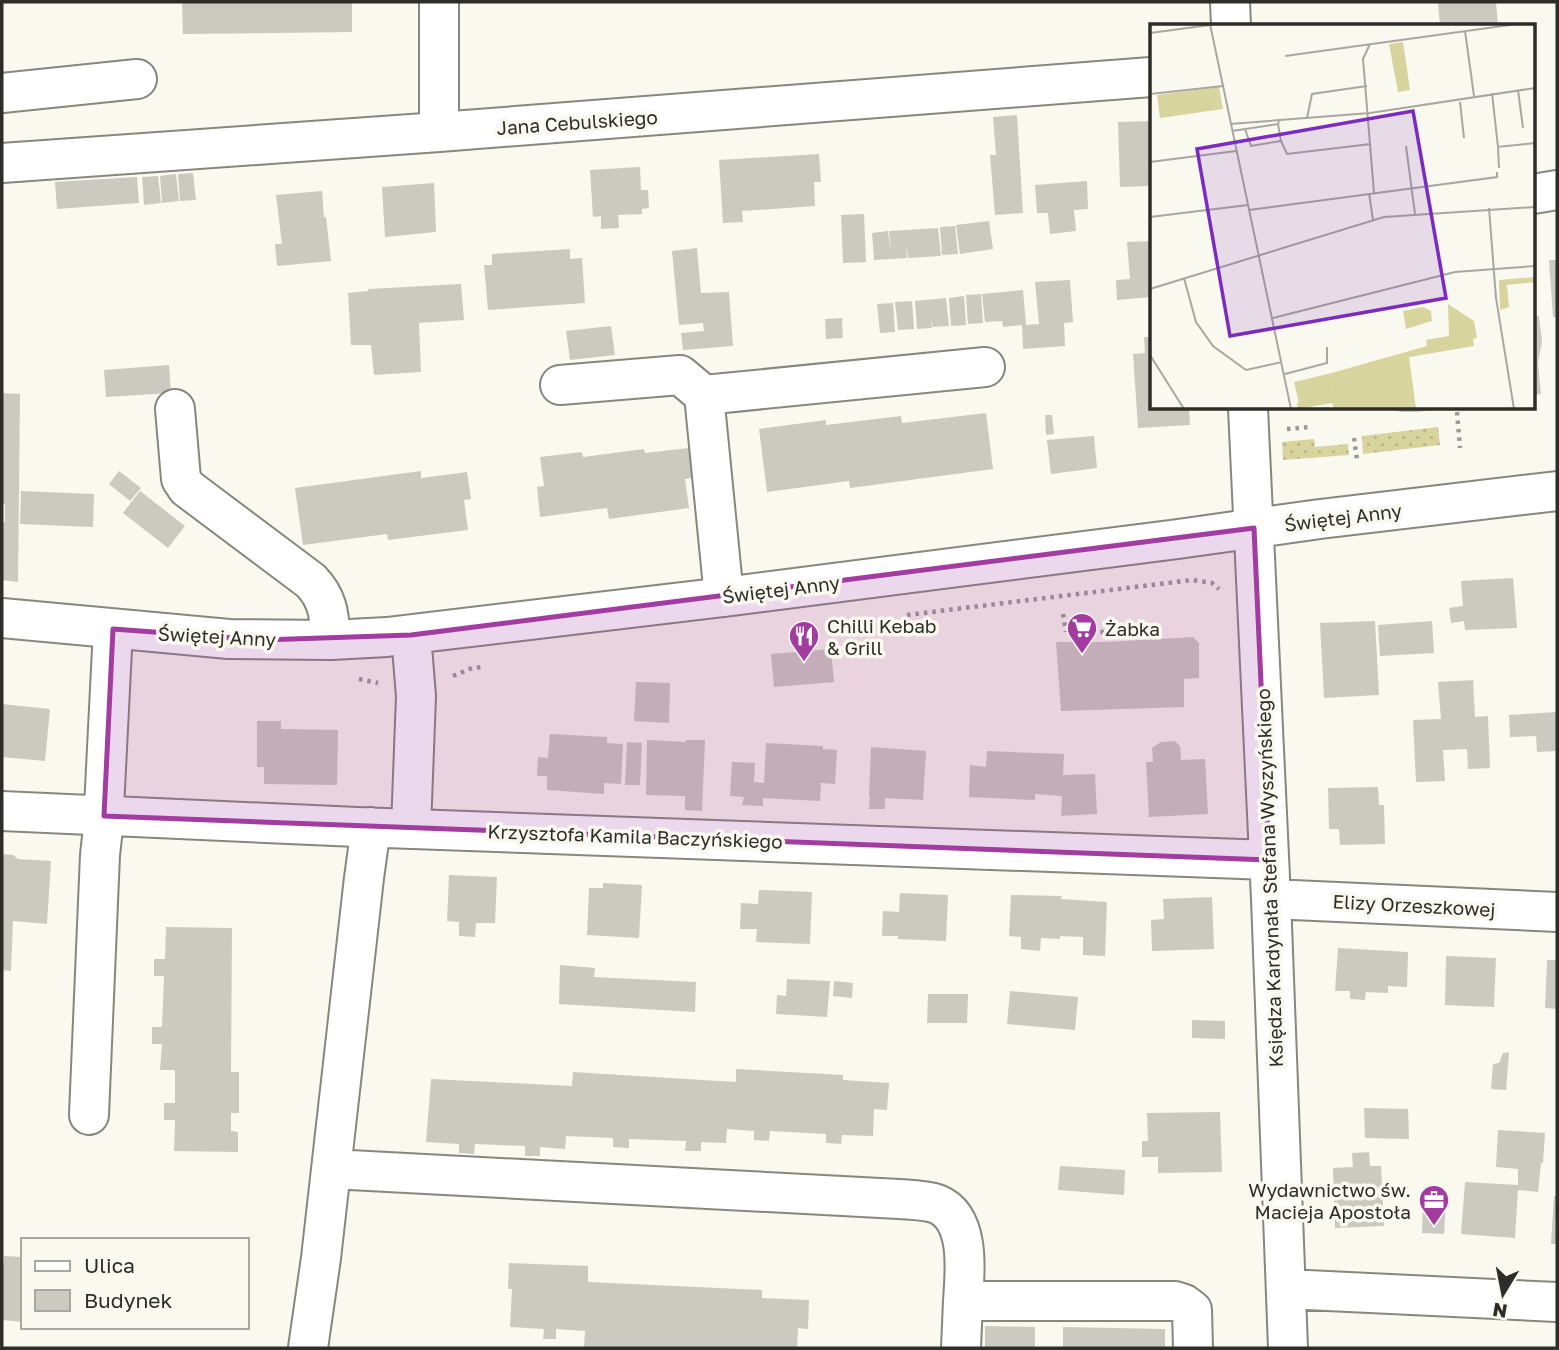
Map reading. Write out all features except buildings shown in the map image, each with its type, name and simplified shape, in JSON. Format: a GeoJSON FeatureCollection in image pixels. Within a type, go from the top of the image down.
{"type":"FeatureCollection","features":[{"type":"Feature","properties":{"kind":"street"},"geometry":{"type":"LineString","coordinates":[[439,2],[439,132]]}},
{"type":"Feature","properties":{"kind":"street"},"geometry":{"type":"LineString","coordinates":[[1230,2],[1231,24]]}},
{"type":"Feature","properties":{"kind":"street","name":"Jana Cebulskiego"},"geometry":{"type":"LineString","coordinates":[[2,163],[1150,77]]}},
{"type":"Feature","properties":{"kind":"street"},"geometry":{"type":"LineString","coordinates":[[2,93],[137,79]]}},
{"type":"Feature","properties":{"kind":"street"},"geometry":{"type":"LineString","coordinates":[[1534,194],[1557,190]]}},
{"type":"Feature","properties":{"kind":"street"},"geometry":{"type":"LineString","coordinates":[[704,395],[985,368]]}},
{"type":"Feature","properties":{"kind":"street"},"geometry":{"type":"LineString","coordinates":[[560,385],[680,375],[704,395],[724,597]]}},
{"type":"Feature","properties":{"kind":"street"},"geometry":{"type":"LineString","coordinates":[[174,410],[181,479],[187,488],[311,581],[324,597],[331,640]]}},
{"type":"Feature","properties":{"kind":"street","name":"Księdza Kardynała Stefana Wyszyńskiego"},"geometry":{"type":"LineString","coordinates":[[1263,419],[1254,528],[1288,1348]]}},
{"type":"Feature","properties":{"kind":"street","name":"Świętej Anny"},"geometry":{"type":"LineString","coordinates":[[2,618],[229,639],[331,640],[411,635],[1557,491]]}},
{"type":"Feature","properties":{"kind":"street"},"geometry":{"type":"LineString","coordinates":[[89,1115],[99,868],[113,629]]}},
{"type":"Feature","properties":{"kind":"street"},"geometry":{"type":"LineString","coordinates":[[411,635],[416,696],[411,828]]}},
{"type":"Feature","properties":{"kind":"street","name":"Krzysztofa Kamila Baczyńskiego"},"geometry":{"type":"LineString","coordinates":[[2,811],[1269,860]]}},
{"type":"Feature","properties":{"kind":"street"},"geometry":{"type":"LineString","coordinates":[[308,1348],[371,827]]}},
{"type":"Feature","properties":{"kind":"street","name":"Elizy Orzeszkowej"},"geometry":{"type":"LineString","coordinates":[[1271,899],[1557,912]]}},
{"type":"Feature","properties":{"kind":"street"},"geometry":{"type":"LineString","coordinates":[[331,1169],[886,1198],[936,1203],[949,1211],[957,1223],[962,1240],[965,1261],[961,1348]]}},
{"type":"Feature","properties":{"kind":"street"},"geometry":{"type":"LineString","coordinates":[[1286,1289],[1557,1302]]}},
{"type":"Feature","properties":{"kind":"street"},"geometry":{"type":"LineString","coordinates":[[963,1301],[1175,1301],[1192,1310],[1193,1348]]}},
{"type":"Feature","properties":{"kind":"path"},"geometry":{"type":"LineString","coordinates":[[1457,412],[1460,448]]}},
{"type":"Feature","properties":{"kind":"path"},"geometry":{"type":"LineString","coordinates":[[1263,419],[1311,427]]}},
{"type":"Feature","properties":{"kind":"path"},"geometry":{"type":"LineString","coordinates":[[1354,438],[1357,460]]}},
{"type":"Feature","properties":{"kind":"path"},"geometry":{"type":"LineString","coordinates":[[895,617],[1192,580],[1212,583],[1220,590]]}},
{"type":"Feature","properties":{"kind":"path"},"geometry":{"type":"LineString","coordinates":[[1063,614],[1066,632]]}},
{"type":"Feature","properties":{"kind":"path"},"geometry":{"type":"LineString","coordinates":[[1092,632],[1105,632]]}},
{"type":"Feature","properties":{"kind":"path"},"geometry":{"type":"LineString","coordinates":[[450,677],[472,668],[486,667]]}},
{"type":"Feature","properties":{"kind":"highlighted area"},"geometry":{"type":"Polygon","coordinates":[[[1254,528],[1269,860],[104,816],[113,629],[262,640],[411,635],[1254,528]]]}},
{"type":"Feature","properties":{"kind":"shaded area"},"geometry":{"type":"Polygon","coordinates":[[[1438,427],[1440,445],[1363,454],[1362,436],[1438,427]]]}},
{"type":"Feature","properties":{"kind":"shaded area"},"geometry":{"type":"Polygon","coordinates":[[[1314,439],[1315,447],[1348,444],[1349,455],[1283,460],[1282,442],[1314,439]]]}},
{"type":"Feature","properties":{"kind":"place","name":"Żabka"},"geometry":{"type":"Point","coordinates":[1082,655]}},
{"type":"Feature","properties":{"kind":"place","name":"Chilli Kebab & Grill"},"geometry":{"type":"Point","coordinates":[804,663]}},
{"type":"Feature","properties":{"kind":"place","name":"Wydawnictwo św. Macieja Apostoła"},"geometry":{"type":"Point","coordinates":[1434,1227]}}]}
